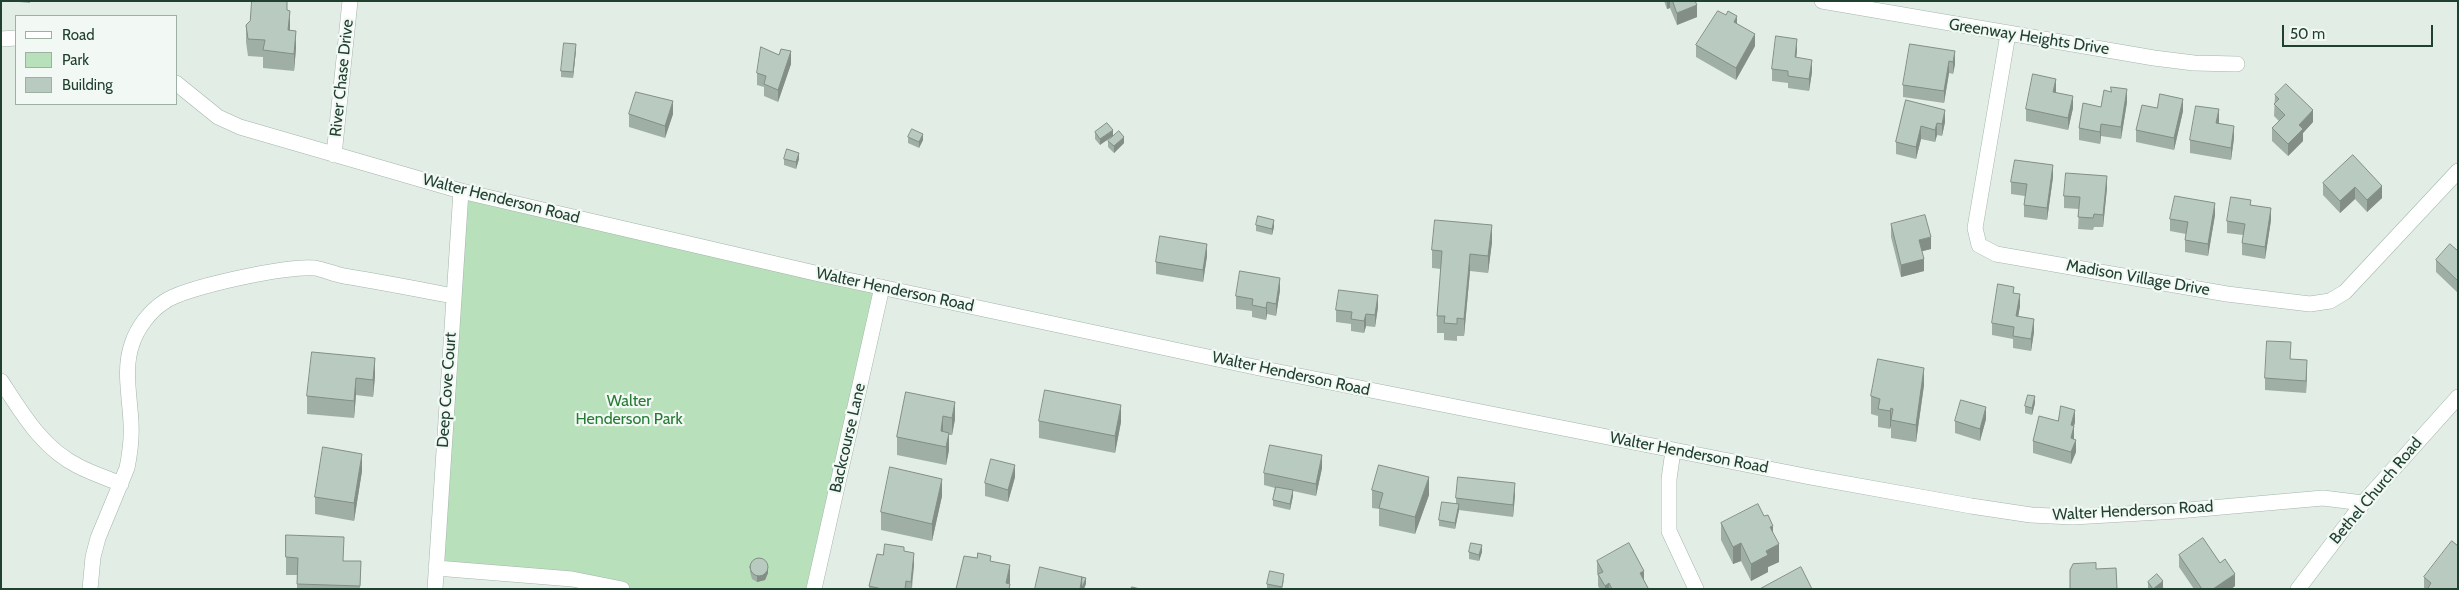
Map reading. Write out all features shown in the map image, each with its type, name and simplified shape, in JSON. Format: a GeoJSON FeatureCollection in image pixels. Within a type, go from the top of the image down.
{"type":"FeatureCollection","features":[{"type":"Feature","properties":{"kind":"street","name":"River Chase Drive"},"geometry":{"type":"LineString","coordinates":[[334,155],[350,1]]}},
{"type":"Feature","properties":{"kind":"street","name":"Greenway Heights Drive"},"geometry":{"type":"LineString","coordinates":[[1822,1],[2008,34],[2184,62],[2237,64]]}},
{"type":"Feature","properties":{"kind":"street","name":"Madison Village Drive"},"geometry":{"type":"LineString","coordinates":[[2008,34],[1975,228],[1979,245],[1996,254],[2228,294],[2310,304],[2330,302],[2345,292],[2455,181]]}},
{"type":"Feature","properties":{"kind":"street"},"geometry":{"type":"LineString","coordinates":[[1,39],[15,38]]}},
{"type":"Feature","properties":{"kind":"street","name":"Walter Henderson Road"},"geometry":{"type":"LineString","coordinates":[[178,85],[218,117],[234,125],[461,191],[882,287],[1264,370],[1810,477],[2032,515],[2082,517],[2177,511],[2322,498],[2363,503]]}},
{"type":"Feature","properties":{"kind":"street","name":"Deep Cove Court"},"geometry":{"type":"LineString","coordinates":[[435,589],[461,191]]}},
{"type":"Feature","properties":{"kind":"street"},"geometry":{"type":"LineString","coordinates":[[90,589],[93,557],[121,484],[130,453],[132,425],[127,376],[129,351],[138,331],[150,314],[164,301],[209,286],[294,268],[314,268],[453,296]]}},
{"type":"Feature","properties":{"kind":"street","name":"Backcourse Lane"},"geometry":{"type":"LineString","coordinates":[[814,589],[882,287]]}},
{"type":"Feature","properties":{"kind":"street"},"geometry":{"type":"LineString","coordinates":[[1,380],[35,432],[56,452],[77,466],[121,484]]}},
{"type":"Feature","properties":{"kind":"street","name":"Bethel Church Road"},"geometry":{"type":"LineString","coordinates":[[2298,589],[2363,503],[2458,397]]}},
{"type":"Feature","properties":{"kind":"street"},"geometry":{"type":"LineString","coordinates":[[1673,450],[1669,486],[1669,531],[1696,589]]}},
{"type":"Feature","properties":{"kind":"street"},"geometry":{"type":"LineString","coordinates":[[436,568],[572,579],[622,589]]}},
{"type":"Feature","properties":{"kind":"green space","name":"Walter Henderson Park"},"geometry":{"type":"Polygon","coordinates":[[[462,192],[881,287],[813,589],[628,589],[437,566],[462,192]]]}},
{"type":"Feature","properties":{"kind":"building"},"geometry":{"type":"Polygon","coordinates":[[[252,1],[287,1],[287,10],[290,11],[288,30],[296,31],[294,54],[263,50],[265,40],[248,39],[246,25],[250,21],[252,1]]]}},
{"type":"Feature","properties":{"kind":"building"},"geometry":{"type":"Polygon","coordinates":[[[1673,1],[1695,1],[1697,5],[1677,13],[1673,1]]]}},
{"type":"Feature","properties":{"kind":"building"},"geometry":{"type":"Polygon","coordinates":[[[1718,11],[1726,15],[1728,11],[1737,16],[1734,22],[1755,34],[1736,68],[1696,45],[1718,11]]]}},
{"type":"Feature","properties":{"kind":"building"},"geometry":{"type":"Polygon","coordinates":[[[1776,36],[1797,39],[1795,57],[1812,60],[1809,79],[1788,76],[1788,71],[1772,69],[1776,36]]]}},
{"type":"Feature","properties":{"kind":"building"},"geometry":{"type":"Polygon","coordinates":[[[564,43],[576,44],[573,72],[561,71],[564,43]]]}},
{"type":"Feature","properties":{"kind":"building"},"geometry":{"type":"Polygon","coordinates":[[[1910,44],[1955,51],[1953,62],[1949,61],[1944,91],[1903,85],[1910,44]]]}},
{"type":"Feature","properties":{"kind":"building"},"geometry":{"type":"Polygon","coordinates":[[[761,47],[779,55],[781,49],[791,51],[778,90],[764,84],[766,76],[757,73],[761,47]]]}},
{"type":"Feature","properties":{"kind":"building"},"geometry":{"type":"Polygon","coordinates":[[[2033,74],[2056,79],[2053,92],[2073,96],[2068,118],[2026,109],[2033,74]]]}},
{"type":"Feature","properties":{"kind":"building"},"geometry":{"type":"Polygon","coordinates":[[[2286,84],[2313,110],[2299,125],[2303,129],[2288,144],[2272,128],[2285,115],[2274,104],[2279,99],[2275,95],[2286,84]]]}},
{"type":"Feature","properties":{"kind":"building"},"geometry":{"type":"Polygon","coordinates":[[[2111,87],[2127,89],[2121,127],[2101,124],[2100,132],[2079,128],[2083,103],[2101,107],[2104,90],[2111,92],[2111,87]]]}},
{"type":"Feature","properties":{"kind":"building"},"geometry":{"type":"Polygon","coordinates":[[[636,92],[673,101],[665,126],[629,114],[636,92]]]}},
{"type":"Feature","properties":{"kind":"building"},"geometry":{"type":"Polygon","coordinates":[[[2160,94],[2183,99],[2174,138],[2136,130],[2142,105],[2157,108],[2160,94]]]}},
{"type":"Feature","properties":{"kind":"building"},"geometry":{"type":"Polygon","coordinates":[[[1906,100],[1945,110],[1942,124],[1937,123],[1935,130],[1921,126],[1916,147],[1896,142],[1906,100]]]}},
{"type":"Feature","properties":{"kind":"building"},"geometry":{"type":"Polygon","coordinates":[[[2196,106],[2219,109],[2216,123],[2234,126],[2231,148],[2190,140],[2196,106]]]}},
{"type":"Feature","properties":{"kind":"building"},"geometry":{"type":"Polygon","coordinates":[[[1107,123],[1113,130],[1100,139],[1095,132],[1107,123]]]}},
{"type":"Feature","properties":{"kind":"building"},"geometry":{"type":"Polygon","coordinates":[[[912,129],[923,134],[919,142],[908,137],[912,129]]]}},
{"type":"Feature","properties":{"kind":"building"},"geometry":{"type":"Polygon","coordinates":[[[1119,131],[1124,137],[1114,146],[1108,141],[1119,131]]]}},
{"type":"Feature","properties":{"kind":"building"},"geometry":{"type":"Polygon","coordinates":[[[787,149],[799,153],[796,162],[784,159],[787,149]]]}},
{"type":"Feature","properties":{"kind":"building"},"geometry":{"type":"Polygon","coordinates":[[[2353,155],[2382,186],[2367,200],[2355,187],[2340,201],[2323,183],[2353,155]]]}},
{"type":"Feature","properties":{"kind":"building"},"geometry":{"type":"Polygon","coordinates":[[[2015,160],[2053,165],[2047,208],[2024,205],[2027,184],[2011,182],[2015,160]]]}},
{"type":"Feature","properties":{"kind":"building"},"geometry":{"type":"Polygon","coordinates":[[[2066,173],[2107,176],[2103,215],[2094,214],[2093,218],[2078,217],[2080,197],[2064,196],[2066,173]]]}},
{"type":"Feature","properties":{"kind":"building"},"geometry":{"type":"Polygon","coordinates":[[[2175,196],[2215,203],[2208,244],[2185,240],[2188,222],[2170,219],[2175,196]]]}},
{"type":"Feature","properties":{"kind":"building"},"geometry":{"type":"Polygon","coordinates":[[[2231,197],[2251,200],[2250,205],[2271,208],[2265,247],[2242,243],[2245,224],[2227,221],[2231,197]]]}},
{"type":"Feature","properties":{"kind":"building"},"geometry":{"type":"Polygon","coordinates":[[[1925,215],[1931,237],[1919,240],[1924,259],[1901,265],[1891,224],[1925,215]]]}},
{"type":"Feature","properties":{"kind":"building"},"geometry":{"type":"Polygon","coordinates":[[[1258,216],[1274,220],[1272,229],[1256,225],[1258,216]]]}},
{"type":"Feature","properties":{"kind":"building"},"geometry":{"type":"Polygon","coordinates":[[[1435,220],[1492,225],[1488,256],[1470,254],[1464,319],[1457,318],[1457,324],[1444,323],[1445,316],[1437,316],[1442,251],[1432,250],[1435,220]]]}},
{"type":"Feature","properties":{"kind":"building"},"geometry":{"type":"Polygon","coordinates":[[[1160,236],[1207,244],[1203,270],[1156,262],[1160,236]]]}},
{"type":"Feature","properties":{"kind":"building"},"geometry":{"type":"Polygon","coordinates":[[[2450,244],[2458,251],[2458,281],[2436,260],[2450,244]]]}},
{"type":"Feature","properties":{"kind":"building"},"geometry":{"type":"Polygon","coordinates":[[[1240,271],[1280,278],[1276,304],[1267,302],[1266,308],[1252,305],[1253,299],[1236,296],[1240,271]]]}},
{"type":"Feature","properties":{"kind":"building"},"geometry":{"type":"Polygon","coordinates":[[[1998,284],[2014,287],[2013,293],[2020,294],[2016,316],[2034,319],[2031,339],[2013,336],[2014,327],[1992,323],[1998,284]]]}},
{"type":"Feature","properties":{"kind":"building"},"geometry":{"type":"Polygon","coordinates":[[[1339,290],[1378,295],[1375,315],[1366,314],[1364,321],[1351,319],[1352,312],[1336,310],[1339,290]]]}},
{"type":"Feature","properties":{"kind":"building"},"geometry":{"type":"Polygon","coordinates":[[[2267,341],[2291,342],[2290,359],[2307,360],[2306,381],[2265,378],[2267,341]]]}},
{"type":"Feature","properties":{"kind":"building"},"geometry":{"type":"Polygon","coordinates":[[[312,352],[375,358],[373,380],[356,378],[354,401],[307,396],[312,352]]]}},
{"type":"Feature","properties":{"kind":"building"},"geometry":{"type":"Polygon","coordinates":[[[1878,359],[1924,368],[1916,425],[1891,420],[1893,409],[1891,408],[1890,411],[1878,409],[1880,399],[1871,396],[1878,359]]]}},
{"type":"Feature","properties":{"kind":"building"},"geometry":{"type":"Polygon","coordinates":[[[1045,390],[1121,405],[1115,436],[1039,421],[1045,390]]]}},
{"type":"Feature","properties":{"kind":"building"},"geometry":{"type":"Polygon","coordinates":[[[906,392],[955,402],[952,418],[943,416],[941,431],[949,433],[946,447],[897,437],[906,392]]]}},
{"type":"Feature","properties":{"kind":"building"},"geometry":{"type":"Polygon","coordinates":[[[2028,395],[2035,396],[2032,408],[2025,406],[2028,395]]]}},
{"type":"Feature","properties":{"kind":"building"},"geometry":{"type":"Polygon","coordinates":[[[1961,400],[1986,407],[1980,429],[1955,421],[1961,400]]]}},
{"type":"Feature","properties":{"kind":"building"},"geometry":{"type":"Polygon","coordinates":[[[2061,406],[2075,410],[2071,425],[2074,426],[2071,438],[2076,440],[2071,452],[2033,441],[2039,416],[2058,421],[2061,406]]]}},
{"type":"Feature","properties":{"kind":"building"},"geometry":{"type":"Polygon","coordinates":[[[1270,445],[1322,455],[1316,484],[1264,473],[1270,445]]]}},
{"type":"Feature","properties":{"kind":"building"},"geometry":{"type":"Polygon","coordinates":[[[323,447],[362,454],[354,503],[315,497],[323,447]]]}},
{"type":"Feature","properties":{"kind":"building"},"geometry":{"type":"Polygon","coordinates":[[[991,459],[1015,465],[1008,490],[985,483],[991,459]]]}},
{"type":"Feature","properties":{"kind":"building"},"geometry":{"type":"Polygon","coordinates":[[[1379,465],[1429,477],[1415,517],[1379,508],[1383,493],[1372,490],[1379,465]]]}},
{"type":"Feature","properties":{"kind":"building"},"geometry":{"type":"Polygon","coordinates":[[[890,467],[942,479],[932,524],[881,512],[890,467]]]}},
{"type":"Feature","properties":{"kind":"building"},"geometry":{"type":"Polygon","coordinates":[[[1458,477],[1515,483],[1513,505],[1456,498],[1458,477]]]}},
{"type":"Feature","properties":{"kind":"building"},"geometry":{"type":"Polygon","coordinates":[[[1276,487],[1293,490],[1290,504],[1273,500],[1276,487]]]}},
{"type":"Feature","properties":{"kind":"building"},"geometry":{"type":"Polygon","coordinates":[[[1442,502],[1459,504],[1455,523],[1439,520],[1442,502]]]}},
{"type":"Feature","properties":{"kind":"building"},"geometry":{"type":"Polygon","coordinates":[[[1758,504],[1764,516],[1768,515],[1773,526],[1770,527],[1779,544],[1766,551],[1768,555],[1751,564],[1741,543],[1733,547],[1721,523],[1758,504]]]}},
{"type":"Feature","properties":{"kind":"building"},"geometry":{"type":"Polygon","coordinates":[[[286,535],[344,537],[343,561],[361,561],[360,586],[297,584],[298,558],[286,557],[286,535]]]}},
{"type":"Feature","properties":{"kind":"building"},"geometry":{"type":"Polygon","coordinates":[[[2203,538],[2220,563],[2225,559],[2235,574],[2213,589],[2202,589],[2179,555],[2203,538]]]}},
{"type":"Feature","properties":{"kind":"building"},"geometry":{"type":"Polygon","coordinates":[[[2452,541],[2458,546],[2458,589],[2429,589],[2431,583],[2424,577],[2452,541]]]}},
{"type":"Feature","properties":{"kind":"building"},"geometry":{"type":"Polygon","coordinates":[[[1471,543],[1482,545],[1479,555],[1469,552],[1471,543]]]}},
{"type":"Feature","properties":{"kind":"building"},"geometry":{"type":"Polygon","coordinates":[[[1629,543],[1644,571],[1640,573],[1647,589],[1612,589],[1609,583],[1605,586],[1598,574],[1603,572],[1597,561],[1629,543]]]}},
{"type":"Feature","properties":{"kind":"building"},"geometry":{"type":"Polygon","coordinates":[[[885,544],[904,547],[904,551],[914,553],[911,582],[906,581],[905,589],[882,589],[869,586],[877,554],[883,555],[885,544]]]}},
{"type":"Feature","properties":{"kind":"building"},"geometry":{"type":"Polygon","coordinates":[[[978,553],[991,556],[990,561],[1010,565],[1006,583],[1010,584],[1009,589],[956,589],[964,556],[977,558],[978,553]]]}},
{"type":"Feature","properties":{"kind":"building"},"geometry":{"type":"Polygon","coordinates":[[[759,558],[765,561],[768,567],[765,573],[759,576],[753,573],[750,567],[753,561],[759,558]]]}},
{"type":"Feature","properties":{"kind":"building"},"geometry":{"type":"Polygon","coordinates":[[[2096,563],[2096,569],[2116,568],[2117,589],[2070,589],[2070,570],[2073,564],[2096,563]]]}},
{"type":"Feature","properties":{"kind":"building"},"geometry":{"type":"Polygon","coordinates":[[[1040,567],[1082,577],[1080,589],[1035,589],[1040,567]]]}},
{"type":"Feature","properties":{"kind":"building"},"geometry":{"type":"Polygon","coordinates":[[[1801,567],[1812,589],[1760,589],[1801,567]]]}},
{"type":"Feature","properties":{"kind":"building"},"geometry":{"type":"Polygon","coordinates":[[[1270,571],[1284,574],[1282,587],[1267,584],[1270,571]]]}},
{"type":"Feature","properties":{"kind":"building"},"geometry":{"type":"Polygon","coordinates":[[[2157,574],[2163,581],[2153,589],[2148,582],[2157,574]]]}},
{"type":"Feature","properties":{"kind":"building"},"geometry":{"type":"Polygon","coordinates":[[[1082,577],[1086,578],[1082,588],[1082,577]]]}}]}
